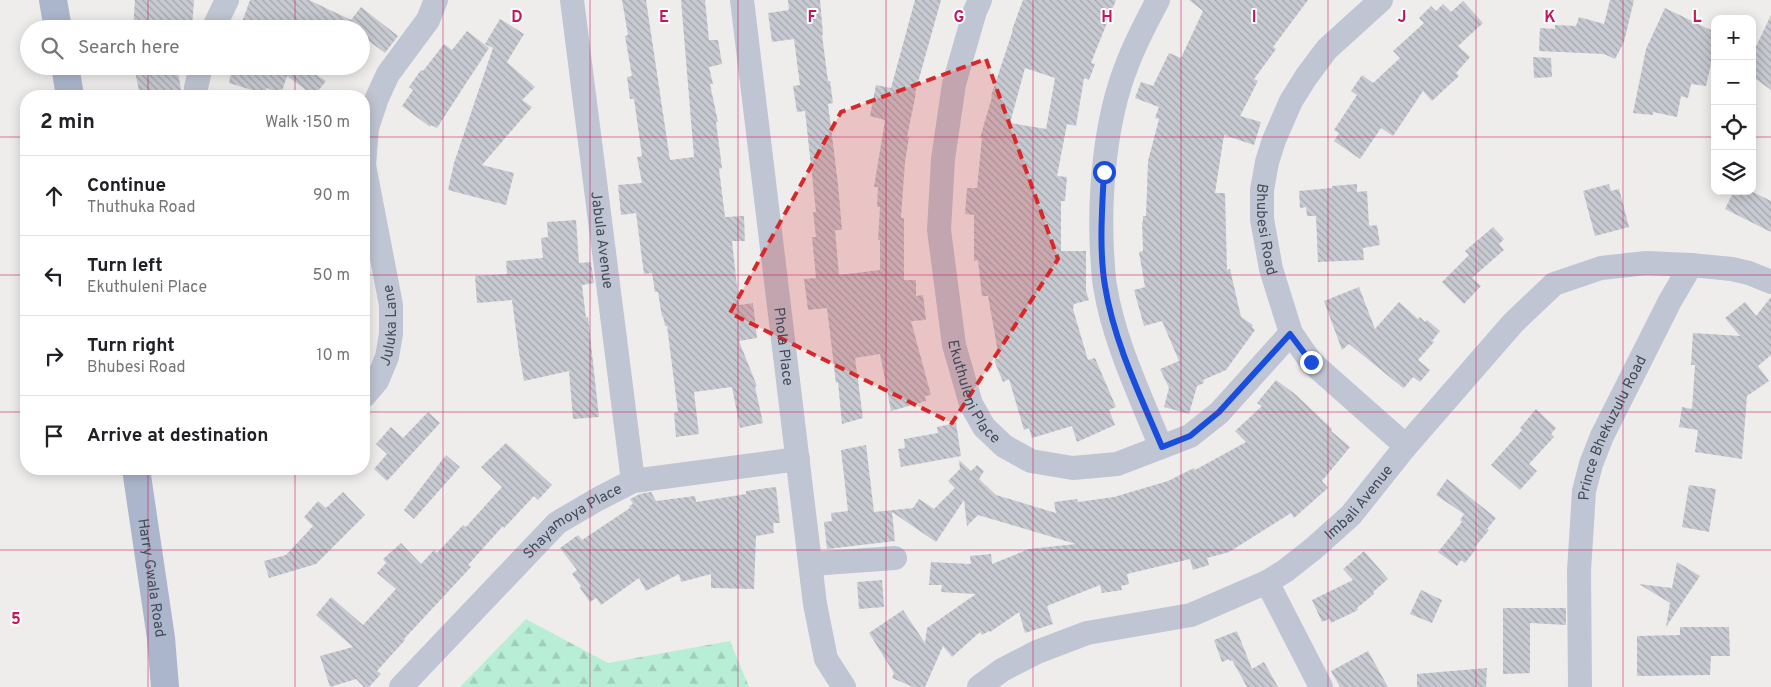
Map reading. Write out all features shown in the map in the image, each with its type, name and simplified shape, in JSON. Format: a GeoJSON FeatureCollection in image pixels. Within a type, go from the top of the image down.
{"type":"FeatureCollection","features":[{"type":"Feature","properties":{"kind":"main road"},"geometry":{"type":"LineString","coordinates":[[53,0],[56,20]]}},
{"type":"Feature","properties":{"kind":"main road"},"geometry":{"type":"LineString","coordinates":[[66,75],[69,90]]}},
{"type":"Feature","properties":{"kind":"main road","name":"Harry Gwala Road"},"geometry":{"type":"LineString","coordinates":[[137,475],[162,638],[165,687]]}},
{"type":"Feature","properties":{"kind":"street"},"geometry":{"type":"LineString","coordinates":[[217,20],[227,0]]}},
{"type":"Feature","properties":{"kind":"street","name":"Juluka Lane"},"geometry":{"type":"LineString","coordinates":[[370,119],[388,74],[428,20],[436,0]]}},
{"type":"Feature","properties":{"kind":"street","name":"Jabula Avenue"},"geometry":{"type":"LineString","coordinates":[[572,0],[633,481]]}},
{"type":"Feature","properties":{"kind":"street","name":"Phola Place"},"geometry":{"type":"LineString","coordinates":[[742,0],[815,604],[826,659],[844,687]]}},
{"type":"Feature","properties":{"kind":"street","name":"Ekuthuleni Place"},"geometry":{"type":"LineString","coordinates":[[980,0],[975,11],[954,84],[943,159],[939,230],[954,345],[971,404],[984,427],[1004,446],[1031,461],[1073,468],[1117,464],[1190,436],[1219,412],[1290,334]]}},
{"type":"Feature","properties":{"kind":"street"},"geometry":{"type":"LineString","coordinates":[[1158,0],[1126,66],[1115,106],[1104,172],[1101,221],[1104,285],[1115,329],[1132,376],[1162,447]]}},
{"type":"Feature","properties":{"kind":"street","name":"Bhubesi Road"},"geometry":{"type":"LineString","coordinates":[[1381,0],[1328,49],[1306,77],[1292,101],[1280,126],[1267,162],[1262,190],[1262,219],[1271,269],[1290,334],[1311,362],[1406,446]]}},
{"type":"Feature","properties":{"kind":"street"},"geometry":{"type":"LineString","coordinates":[[196,90],[200,75]]}},
{"type":"Feature","properties":{"kind":"street","name":"Juluka Lane"},"geometry":{"type":"LineString","coordinates":[[370,196],[391,305],[391,334],[387,356],[377,381],[370,389]]}},
{"type":"Feature","properties":{"kind":"street","name":"Imbali Avenue"},"geometry":{"type":"LineString","coordinates":[[979,687],[1002,670],[1037,652],[1087,633],[1190,615],[1267,582],[1286,571],[1351,515],[1406,446],[1514,323],[1554,284],[1601,268],[1646,263],[1691,265]]}},
{"type":"Feature","properties":{"kind":"street"},"geometry":{"type":"LineString","coordinates":[[1691,265],[1749,273],[1771,282]]}},
{"type":"Feature","properties":{"kind":"street","name":"Prince Bhekuzulu Road"},"geometry":{"type":"LineString","coordinates":[[1580,687],[1579,571],[1584,491],[1591,464],[1602,436],[1670,302],[1691,265]]}},
{"type":"Feature","properties":{"kind":"street","name":"Shayamoya Place"},"geometry":{"type":"LineString","coordinates":[[401,687],[557,523],[633,481],[798,459]]}},
{"type":"Feature","properties":{"kind":"street"},"geometry":{"type":"LineString","coordinates":[[811,564],[895,558]]}},
{"type":"Feature","properties":{"kind":"street"},"geometry":{"type":"LineString","coordinates":[[1267,582],[1320,687]]}},
{"type":"Feature","properties":{"kind":"highlighted area"},"geometry":{"type":"Polygon","coordinates":[[[986,59],[1058,259],[952,423],[730,313],[841,112],[986,59]]]}},
{"type":"Feature","properties":{"kind":"green space"},"geometry":{"type":"Polygon","coordinates":[[[526,619],[608,663],[730,641],[749,687],[460,687],[526,619]]]}},
{"type":"Feature","properties":{"kind":"building"},"geometry":{"type":"Polygon","coordinates":[[[135,0],[194,0],[193,20],[134,20],[135,0]]]}},
{"type":"Feature","properties":{"kind":"building"},"geometry":{"type":"Polygon","coordinates":[[[250,0],[309,0],[351,20],[243,20],[250,0]]]}},
{"type":"Feature","properties":{"kind":"building"},"geometry":{"type":"Polygon","coordinates":[[[622,0],[646,0],[670,160],[694,157],[681,0],[705,0],[709,40],[718,40],[722,64],[709,67],[713,84],[710,84],[718,122],[716,122],[722,168],[719,169],[725,217],[744,216],[745,241],[732,241],[739,305],[753,303],[757,338],[739,341],[757,386],[755,387],[763,423],[740,428],[732,387],[694,392],[699,434],[676,437],[674,413],[678,412],[667,326],[665,326],[662,317],[658,292],[655,292],[652,273],[644,274],[636,213],[621,215],[618,185],[642,183],[637,157],[642,156],[634,99],[630,99],[627,77],[632,76],[625,36],[628,35],[622,0]]]}},
{"type":"Feature","properties":{"kind":"building"},"geometry":{"type":"Polygon","coordinates":[[[788,0],[820,0],[822,35],[833,103],[828,104],[842,230],[835,230],[839,275],[880,270],[880,240],[878,240],[880,207],[877,207],[878,187],[874,187],[885,120],[870,116],[876,85],[891,88],[915,0],[941,0],[915,93],[907,137],[909,137],[905,162],[901,218],[904,218],[904,280],[916,280],[916,296],[923,295],[926,320],[911,321],[931,395],[925,396],[926,401],[891,411],[880,354],[855,358],[863,418],[842,424],[827,308],[808,310],[804,279],[816,278],[812,237],[816,237],[813,212],[816,212],[805,111],[797,112],[793,86],[800,85],[794,39],[772,42],[768,13],[789,10],[788,0]]]}},
{"type":"Feature","properties":{"kind":"building"},"geometry":{"type":"Polygon","coordinates":[[[1023,0],[1116,0],[1091,63],[1095,64],[1089,80],[1084,78],[1076,126],[1067,124],[1057,176],[1067,177],[1065,201],[1061,201],[1061,251],[1086,251],[1086,291],[1089,300],[1074,304],[1073,309],[1088,360],[1095,358],[1116,407],[1109,410],[1115,425],[1077,442],[1072,426],[1032,438],[1029,428],[1024,430],[1009,379],[1003,382],[994,360],[999,358],[988,296],[982,296],[978,260],[974,261],[974,215],[965,214],[967,188],[977,188],[982,138],[980,138],[1012,30],[1023,0]],[[1025,68],[1010,123],[1046,129],[1055,78],[1025,68]]]}},
{"type":"Feature","properties":{"kind":"building"},"geometry":{"type":"Polygon","coordinates":[[[1189,0],[1308,0],[1273,47],[1276,49],[1254,79],[1258,81],[1240,116],[1261,122],[1254,145],[1224,135],[1215,193],[1225,193],[1227,270],[1230,269],[1241,317],[1253,325],[1252,327],[1255,330],[1226,370],[1203,380],[1204,383],[1197,386],[1189,414],[1164,407],[1169,388],[1160,369],[1179,361],[1162,321],[1144,326],[1134,290],[1145,287],[1139,252],[1143,251],[1142,222],[1143,216],[1146,216],[1148,161],[1159,119],[1155,118],[1159,107],[1135,98],[1141,82],[1153,86],[1169,53],[1181,58],[1203,11],[1189,0]]]}},
{"type":"Feature","properties":{"kind":"building"},"geometry":{"type":"Polygon","coordinates":[[[1610,0],[1634,0],[1624,42],[1615,59],[1604,54],[1539,51],[1540,28],[1555,29],[1555,25],[1576,26],[1579,17],[1604,24],[1610,0]]]}},
{"type":"Feature","properties":{"kind":"building"},"geometry":{"type":"Polygon","coordinates":[[[1463,1],[1483,23],[1458,46],[1470,57],[1456,73],[1459,76],[1432,101],[1423,91],[1393,136],[1381,128],[1360,159],[1334,141],[1339,133],[1334,130],[1357,95],[1351,91],[1362,75],[1373,83],[1400,58],[1393,51],[1424,23],[1419,18],[1431,6],[1436,11],[1443,4],[1451,12],[1463,1]]]}},
{"type":"Feature","properties":{"kind":"building"},"geometry":{"type":"Polygon","coordinates":[[[361,7],[398,36],[385,53],[370,42],[370,20],[351,20],[361,7]]]}},
{"type":"Feature","properties":{"kind":"building"},"geometry":{"type":"Polygon","coordinates":[[[1665,8],[1711,30],[1711,64],[1706,86],[1691,84],[1688,98],[1681,96],[1677,117],[1653,112],[1653,115],[1633,113],[1646,49],[1665,8]]]}},
{"type":"Feature","properties":{"kind":"building"},"geometry":{"type":"Polygon","coordinates":[[[1771,15],[1771,90],[1756,79],[1756,47],[1771,15]]]}},
{"type":"Feature","properties":{"kind":"building"},"geometry":{"type":"Polygon","coordinates":[[[500,19],[524,34],[507,62],[535,87],[522,100],[532,107],[482,165],[514,173],[506,205],[448,190],[454,163],[493,48],[485,44],[500,19]]]}},
{"type":"Feature","properties":{"kind":"building"},"geometry":{"type":"Polygon","coordinates":[[[467,31],[489,48],[437,128],[431,125],[430,127],[402,106],[413,90],[409,87],[444,44],[452,50],[467,31]]]}},
{"type":"Feature","properties":{"kind":"building"},"geometry":{"type":"Polygon","coordinates":[[[1533,57],[1551,58],[1552,77],[1534,78],[1533,57]]]}},
{"type":"Feature","properties":{"kind":"building"},"geometry":{"type":"Polygon","coordinates":[[[136,75],[178,75],[181,90],[139,90],[136,75]]]}},
{"type":"Feature","properties":{"kind":"building"},"geometry":{"type":"Polygon","coordinates":[[[230,75],[316,75],[326,81],[319,90],[306,90],[287,76],[282,90],[267,88],[266,90],[252,90],[229,83],[230,75]]]}},
{"type":"Feature","properties":{"kind":"building"},"geometry":{"type":"Polygon","coordinates":[[[1357,184],[1357,192],[1367,191],[1369,226],[1377,225],[1380,245],[1363,248],[1364,260],[1318,262],[1316,216],[1307,216],[1306,207],[1300,208],[1299,191],[1357,184]]]}},
{"type":"Feature","properties":{"kind":"building"},"geometry":{"type":"Polygon","coordinates":[[[1609,184],[1611,191],[1619,189],[1629,227],[1595,236],[1583,191],[1609,184]]]}},
{"type":"Feature","properties":{"kind":"building"},"geometry":{"type":"Polygon","coordinates":[[[1756,194],[1771,201],[1771,232],[1725,209],[1732,195],[1756,194]]]}},
{"type":"Feature","properties":{"kind":"building"},"geometry":{"type":"Polygon","coordinates":[[[576,220],[579,263],[591,262],[594,283],[582,285],[586,318],[588,317],[599,417],[573,419],[569,371],[524,381],[512,300],[477,303],[475,276],[507,274],[506,261],[543,258],[541,238],[548,237],[547,222],[576,220]]]}},
{"type":"Feature","properties":{"kind":"building"},"geometry":{"type":"Polygon","coordinates":[[[1493,227],[1504,239],[1499,244],[1504,250],[1472,278],[1481,286],[1464,304],[1442,282],[1469,255],[1465,251],[1493,227]]]}},
{"type":"Feature","properties":{"kind":"building"},"geometry":{"type":"Polygon","coordinates":[[[1359,287],[1375,329],[1399,302],[1418,319],[1420,317],[1425,322],[1427,320],[1440,331],[1432,341],[1434,342],[1418,360],[1430,370],[1420,382],[1413,377],[1404,388],[1349,344],[1342,350],[1324,301],[1359,287]]]}},
{"type":"Feature","properties":{"kind":"building"},"geometry":{"type":"Polygon","coordinates":[[[1771,297],[1771,355],[1758,366],[1769,381],[1747,396],[1742,459],[1695,452],[1698,430],[1679,427],[1682,407],[1692,409],[1695,365],[1691,365],[1693,333],[1740,336],[1725,318],[1745,302],[1756,316],[1771,297]]]}},
{"type":"Feature","properties":{"kind":"building"},"geometry":{"type":"Polygon","coordinates":[[[1276,380],[1295,394],[1332,429],[1331,431],[1350,447],[1322,481],[1328,488],[1294,518],[1291,513],[1229,552],[1207,558],[1209,565],[1193,570],[1190,559],[1127,574],[1129,584],[1121,586],[1122,590],[1102,593],[1100,585],[1047,606],[1053,624],[1025,633],[1019,612],[990,632],[982,635],[980,632],[952,657],[943,646],[925,687],[913,687],[892,678],[894,673],[869,633],[903,610],[925,643],[927,628],[976,594],[941,592],[942,585],[929,585],[931,562],[971,564],[970,556],[991,554],[992,564],[1029,549],[1076,544],[978,515],[967,526],[964,500],[936,542],[892,512],[895,541],[827,549],[824,522],[832,521],[831,513],[848,511],[841,450],[866,445],[874,512],[913,508],[919,499],[934,509],[955,488],[948,481],[960,469],[959,460],[971,471],[977,465],[984,471],[979,479],[996,495],[1056,513],[1054,502],[1077,499],[1078,502],[1114,497],[1168,481],[1194,468],[1195,470],[1246,442],[1235,431],[1262,406],[1257,403],[1276,380]]]}},
{"type":"Feature","properties":{"kind":"building"},"geometry":{"type":"Polygon","coordinates":[[[1536,409],[1556,428],[1551,434],[1554,437],[1529,464],[1537,471],[1520,490],[1491,465],[1522,430],[1520,428],[1536,409]]]}},
{"type":"Feature","properties":{"kind":"building"},"geometry":{"type":"Polygon","coordinates":[[[428,412],[440,423],[387,481],[374,469],[387,454],[376,444],[391,427],[403,438],[428,412]]]}},
{"type":"Feature","properties":{"kind":"building"},"geometry":{"type":"Polygon","coordinates":[[[956,423],[961,456],[901,467],[898,449],[905,448],[904,439],[938,433],[937,427],[956,423]]]}},
{"type":"Feature","properties":{"kind":"building"},"geometry":{"type":"Polygon","coordinates":[[[506,443],[552,485],[538,500],[534,496],[504,528],[503,526],[468,565],[471,567],[377,671],[381,674],[369,687],[364,687],[356,679],[330,687],[320,656],[353,647],[316,615],[331,597],[363,625],[396,589],[377,573],[386,563],[383,559],[401,543],[421,564],[434,550],[437,553],[463,525],[466,527],[502,487],[481,467],[506,443]]]}},
{"type":"Feature","properties":{"kind":"building"},"geometry":{"type":"Polygon","coordinates":[[[446,455],[460,467],[414,519],[404,510],[446,455]]]}},
{"type":"Feature","properties":{"kind":"building"},"geometry":{"type":"Polygon","coordinates":[[[1447,479],[1496,518],[1465,563],[1461,560],[1457,566],[1438,552],[1462,522],[1460,520],[1464,514],[1436,495],[1447,479]]]}},
{"type":"Feature","properties":{"kind":"building"},"geometry":{"type":"Polygon","coordinates":[[[1689,485],[1716,489],[1709,532],[1682,527],[1689,485]]]}},
{"type":"Feature","properties":{"kind":"building"},"geometry":{"type":"Polygon","coordinates":[[[776,487],[780,523],[773,523],[774,533],[756,536],[754,589],[711,588],[711,574],[681,582],[679,574],[646,591],[639,578],[601,605],[596,598],[590,602],[572,574],[577,570],[560,548],[578,535],[582,540],[630,508],[629,506],[633,504],[630,499],[640,494],[651,492],[656,501],[695,496],[696,502],[746,494],[746,491],[776,487]]]}},
{"type":"Feature","properties":{"kind":"building"},"geometry":{"type":"Polygon","coordinates":[[[343,492],[365,515],[316,564],[269,578],[264,561],[286,555],[313,526],[304,517],[318,501],[326,508],[343,492]]]}},
{"type":"Feature","properties":{"kind":"building"},"geometry":{"type":"Polygon","coordinates":[[[1364,551],[1388,579],[1357,608],[1358,610],[1331,623],[1329,619],[1322,622],[1312,600],[1353,580],[1343,569],[1364,551]]]}},
{"type":"Feature","properties":{"kind":"building"},"geometry":{"type":"Polygon","coordinates":[[[1677,562],[1700,576],[1666,627],[1670,603],[1639,584],[1672,588],[1677,562]]]}},
{"type":"Feature","properties":{"kind":"building"},"geometry":{"type":"Polygon","coordinates":[[[882,580],[884,607],[859,609],[857,582],[882,580]]]}},
{"type":"Feature","properties":{"kind":"building"},"geometry":{"type":"Polygon","coordinates":[[[1421,590],[1442,600],[1432,623],[1410,614],[1421,590]]]}},
{"type":"Feature","properties":{"kind":"building"},"geometry":{"type":"Polygon","coordinates":[[[1503,608],[1566,608],[1566,625],[1530,623],[1530,673],[1503,674],[1503,608]]]}},
{"type":"Feature","properties":{"kind":"building"},"geometry":{"type":"Polygon","coordinates":[[[1680,627],[1729,627],[1730,656],[1711,656],[1710,675],[1637,676],[1637,636],[1680,635],[1680,627]]]}},
{"type":"Feature","properties":{"kind":"building"},"geometry":{"type":"Polygon","coordinates":[[[1237,631],[1252,669],[1264,662],[1278,687],[1247,687],[1232,660],[1230,661],[1229,659],[1222,662],[1214,640],[1237,631]]]}},
{"type":"Feature","properties":{"kind":"building"},"geometry":{"type":"Polygon","coordinates":[[[1368,651],[1388,687],[1340,687],[1331,671],[1368,651]]]}},
{"type":"Feature","properties":{"kind":"building"},"geometry":{"type":"Polygon","coordinates":[[[1487,668],[1486,687],[1417,687],[1417,674],[1487,668]]]}},
{"type":"Feature","properties":{"kind":"route"},"geometry":{"type":"LineString","coordinates":[[1104,172],[1101,221],[1104,285],[1115,329],[1132,376],[1162,447],[1190,436],[1219,412],[1290,334],[1311,362]]}}]}
